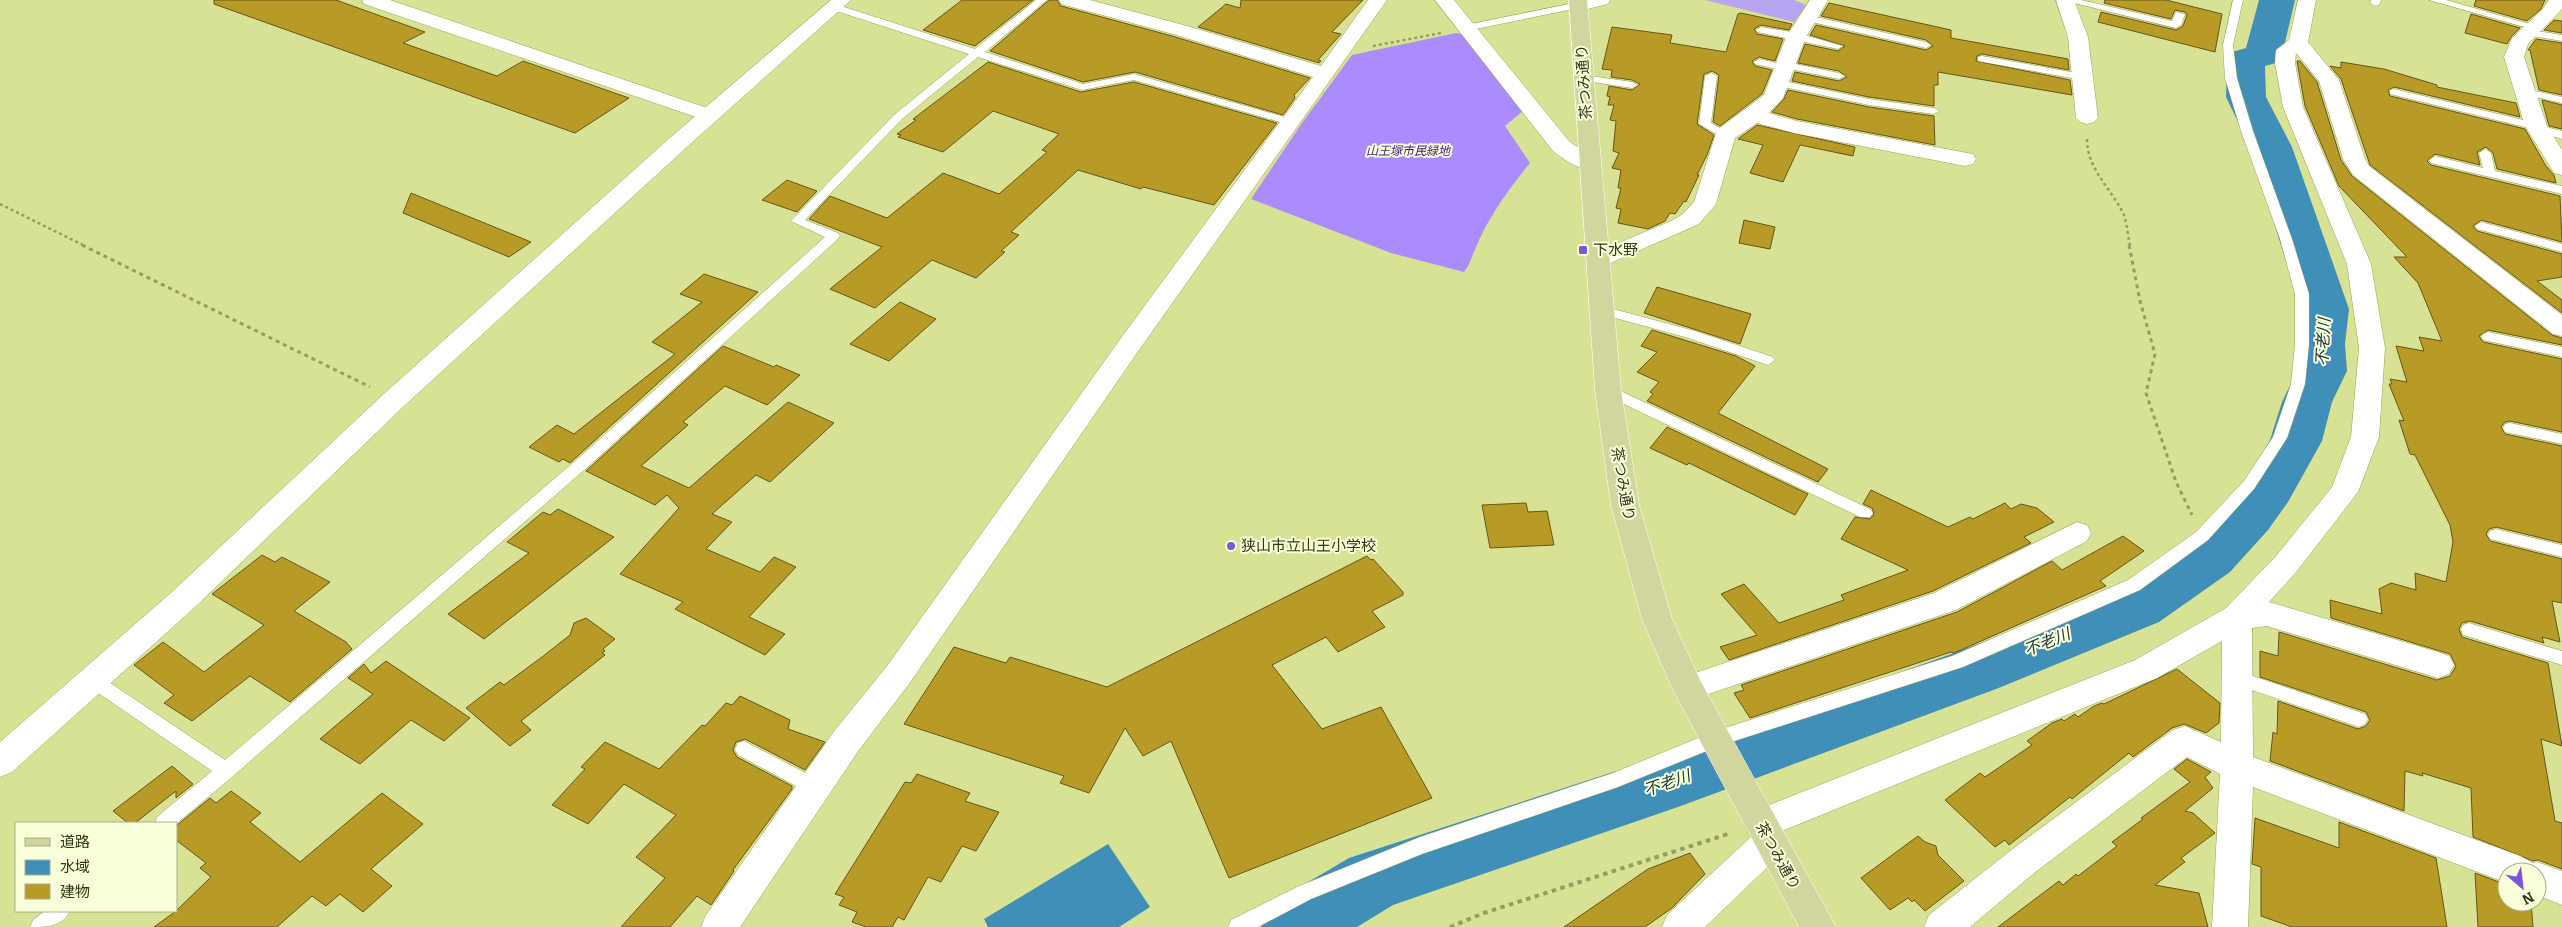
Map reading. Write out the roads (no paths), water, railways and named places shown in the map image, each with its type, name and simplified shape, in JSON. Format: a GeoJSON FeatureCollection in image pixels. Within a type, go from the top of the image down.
{"type":"FeatureCollection","features":[{"type":"Feature","properties":{"kind":"main road","name":"茶つみ通り"},"geometry":{"type":"LineString","coordinates":[[1586,2],[1584,78],[1608,390],[1624,505],[1656,619],[1688,688],[1818,927]]}},
{"type":"Feature","properties":{"kind":"street"},"geometry":{"type":"LineString","coordinates":[[372,0],[710,116]]}},
{"type":"Feature","properties":{"kind":"street"},"geometry":{"type":"LineString","coordinates":[[1068,0],[1180,30],[1326,74]]}},
{"type":"Feature","properties":{"kind":"street"},"geometry":{"type":"LineString","coordinates":[[719,927],[815,787],[1050,461],[1130,344],[1220,222],[1378,0]]}},
{"type":"Feature","properties":{"kind":"street"},"geometry":{"type":"LineString","coordinates":[[1444,0],[1561,146],[1572,155],[1591,164]]}},
{"type":"Feature","properties":{"kind":"street"},"geometry":{"type":"LineString","coordinates":[[2066,0],[2078,37],[2087,118]]}},
{"type":"Feature","properties":{"kind":"street"},"geometry":{"type":"LineString","coordinates":[[1680,927],[1761,825],[2146,669],[2237,617],[2287,563],[2344,492],[2365,436],[2372,348],[2360,264],[2293,107],[2285,64],[2286,50],[2298,43],[2307,0]]}},
{"type":"Feature","properties":{"kind":"street"},"geometry":{"type":"LineString","coordinates":[[2559,0],[2520,42],[2514,57],[2537,128],[2562,168]]}},
{"type":"Feature","properties":{"kind":"street"},"geometry":{"type":"LineString","coordinates":[[0,762],[94,681],[264,524],[395,399],[838,3]]}},
{"type":"Feature","properties":{"kind":"street"},"geometry":{"type":"LineString","coordinates":[[1598,260],[1691,219],[1705,204],[1725,135],[1754,115],[1772,98],[1805,23]]}},
{"type":"Feature","properties":{"kind":"street"},"geometry":{"type":"LineString","coordinates":[[2298,43],[2329,80],[2354,159],[2361,170],[2562,328]]}},
{"type":"Feature","properties":{"kind":"street"},"geometry":{"type":"LineString","coordinates":[[1754,115],[1807,130],[1965,159]]}},
{"type":"Feature","properties":{"kind":"street"},"geometry":{"type":"LineString","coordinates":[[1688,688],[1945,602],[2077,533]]}},
{"type":"Feature","properties":{"kind":"street"},"geometry":{"type":"LineString","coordinates":[[2237,617],[2267,614],[2438,665]]}},
{"type":"Feature","properties":{"kind":"street"},"geometry":{"type":"LineString","coordinates":[[2230,927],[2237,766],[2237,617]]}},
{"type":"Feature","properties":{"kind":"street"},"geometry":{"type":"LineString","coordinates":[[1942,927],[2026,859],[2185,740],[2237,766],[2497,863]]}},
{"type":"Feature","properties":{"kind":"street"},"geometry":{"type":"LineString","coordinates":[[2547,882],[2562,888]]}},
{"type":"Feature","properties":{"kind":"lane"},"geometry":{"type":"LineString","coordinates":[[165,822],[650,404],[834,236],[797,221],[898,117],[978,54],[1042,0]]}},
{"type":"Feature","properties":{"kind":"lane"},"geometry":{"type":"LineString","coordinates":[[2066,0],[2176,26],[2180,14]]}},
{"type":"Feature","properties":{"kind":"lane"},"geometry":{"type":"LineString","coordinates":[[1238,927],[1357,870],[1420,846],[1532,810],[1957,662],[2046,625],[2134,585],[2202,536],[2249,484],[2280,438],[2298,384],[2302,344],[2302,294],[2286,239],[2246,132],[2231,78],[2228,45],[2238,0]]}},
{"type":"Feature","properties":{"kind":"lane"},"geometry":{"type":"LineString","coordinates":[[2434,0],[2562,38]]}},
{"type":"Feature","properties":{"kind":"lane"},"geometry":{"type":"LineString","coordinates":[[1466,28],[1586,2]]}},
{"type":"Feature","properties":{"kind":"lane"},"geometry":{"type":"LineString","coordinates":[[838,3],[978,54],[1082,86],[1134,77],[1291,122]]}},
{"type":"Feature","properties":{"kind":"lane"},"geometry":{"type":"LineString","coordinates":[[1805,23],[1838,46]]}},
{"type":"Feature","properties":{"kind":"lane"},"geometry":{"type":"LineString","coordinates":[[1761,30],[1805,23],[1926,45]]}},
{"type":"Feature","properties":{"kind":"lane"},"geometry":{"type":"LineString","coordinates":[[1982,59],[2082,78]]}},
{"type":"Feature","properties":{"kind":"lane"},"geometry":{"type":"LineString","coordinates":[[1759,62],[1869,102],[1934,111]]}},
{"type":"Feature","properties":{"kind":"lane"},"geometry":{"type":"LineString","coordinates":[[1783,72],[1839,76]]}},
{"type":"Feature","properties":{"kind":"lane"},"geometry":{"type":"LineString","coordinates":[[1711,76],[1705,124],[1725,135]]}},
{"type":"Feature","properties":{"kind":"lane"},"geometry":{"type":"LineString","coordinates":[[1584,78],[1632,85]]}},
{"type":"Feature","properties":{"kind":"lane"},"geometry":{"type":"LineString","coordinates":[[2394,92],[2562,135]]}},
{"type":"Feature","properties":{"kind":"lane"},"geometry":{"type":"LineString","coordinates":[[2526,92],[2562,100]]}},
{"type":"Feature","properties":{"kind":"lane"},"geometry":{"type":"LineString","coordinates":[[2485,153],[2490,173]]}},
{"type":"Feature","properties":{"kind":"lane"},"geometry":{"type":"LineString","coordinates":[[2435,160],[2562,190]]}},
{"type":"Feature","properties":{"kind":"lane"},"geometry":{"type":"LineString","coordinates":[[2481,226],[2562,248]]}},
{"type":"Feature","properties":{"kind":"lane"},"geometry":{"type":"LineString","coordinates":[[1602,310],[1690,334],[1768,360]]}},
{"type":"Feature","properties":{"kind":"lane"},"geometry":{"type":"LineString","coordinates":[[2488,337],[2562,352]]}},
{"type":"Feature","properties":{"kind":"lane"},"geometry":{"type":"LineString","coordinates":[[1608,390],[1864,513]]}},
{"type":"Feature","properties":{"kind":"lane"},"geometry":{"type":"LineString","coordinates":[[2510,428],[2562,439]]}},
{"type":"Feature","properties":{"kind":"lane"},"geometry":{"type":"LineString","coordinates":[[2496,535],[2562,551]]}},
{"type":"Feature","properties":{"kind":"lane"},"geometry":{"type":"LineString","coordinates":[[2469,630],[2562,658]]}},
{"type":"Feature","properties":{"kind":"lane"},"geometry":{"type":"LineString","coordinates":[[2238,678],[2359,719]]}},
{"type":"Feature","properties":{"kind":"lane"},"geometry":{"type":"LineString","coordinates":[[94,681],[226,771]]}},
{"type":"Feature","properties":{"kind":"lane"},"geometry":{"type":"LineString","coordinates":[[744,749],[815,787]]}},
{"type":"Feature","properties":{"kind":"lane"},"geometry":{"type":"LineString","coordinates":[[40,927],[59,912]]}},
{"type":"Feature","properties":{"kind":"water"},"geometry":{"type":"Polygon","coordinates":[[[1108,844],[1150,907],[1119,927],[988,927],[984,919],[1108,844]]]}},
{"type":"Feature","properties":{"kind":"waterway","name":"不老川"},"geometry":{"type":"LineString","coordinates":[[1295,927],[1373,880],[1678,779],[1975,671],[2139,606],[2210,557],[2249,515],[2269,488],[2296,441],[2307,402],[2322,371],[2321,344],[2325,309],[2271,147],[2246,97],[2246,60],[2263,55],[2277,0]]}},
{"type":"Feature","properties":{"kind":"place","name":"下水野"},"geometry":{"type":"Point","coordinates":[1583,250]}},
{"type":"Feature","properties":{"kind":"place","name":"狭山市立山王小学校"},"geometry":{"type":"Point","coordinates":[1231,546]}},
{"type":"Feature","properties":{"kind":"park label","name":"山王塚市民緑地"},"geometry":{"type":"Point","coordinates":[1408,151]}}]}
